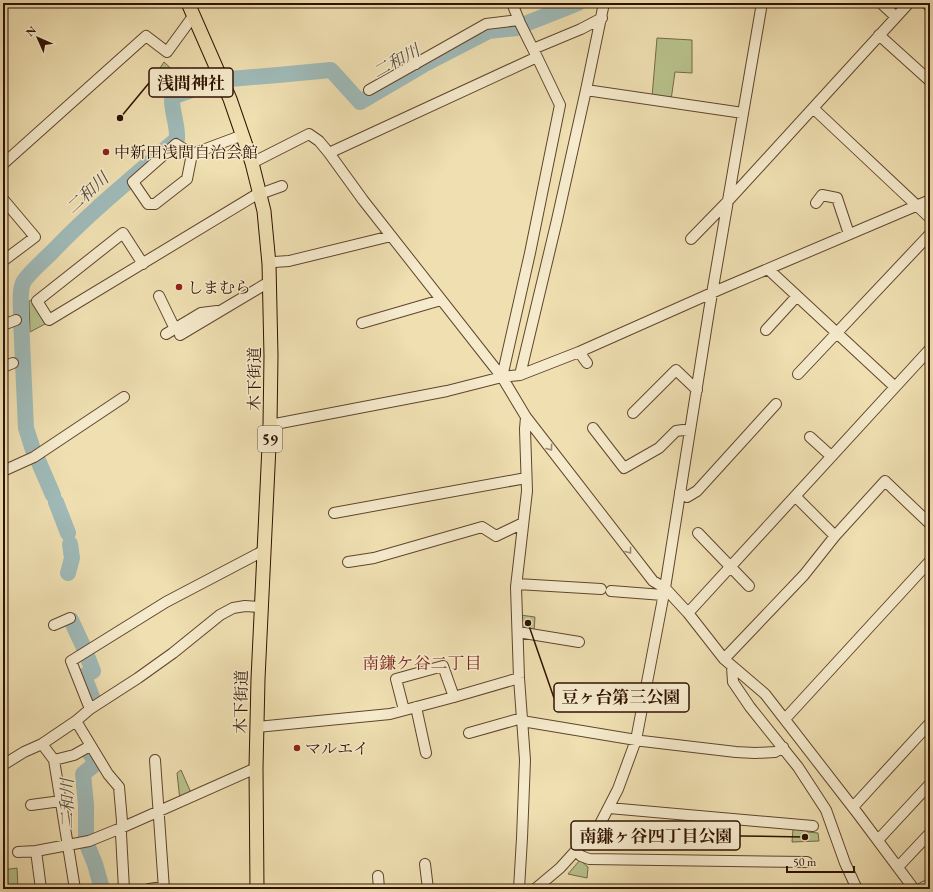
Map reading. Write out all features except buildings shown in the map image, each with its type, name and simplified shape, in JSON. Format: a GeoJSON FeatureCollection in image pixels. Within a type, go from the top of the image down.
{"type":"FeatureCollection","features":[{"type":"Feature","properties":{"kind":"main road","name":"木下街道"},"geometry":{"type":"LineString","coordinates":[[188,3],[244,135],[260,193],[265,220],[269,264],[271,356],[270,425],[257,727],[257,889]]}},
{"type":"Feature","properties":{"kind":"street"},"geometry":{"type":"LineString","coordinates":[[502,377],[530,253],[560,105],[520,24],[512,3]]}},
{"type":"Feature","properties":{"kind":"street"},"geometry":{"type":"LineString","coordinates":[[520,375],[559,213],[604,3]]}},
{"type":"Feature","properties":{"kind":"street"},"geometry":{"type":"LineString","coordinates":[[541,887],[600,824],[624,775],[636,740],[664,592],[762,3]]}},
{"type":"Feature","properties":{"kind":"street"},"geometry":{"type":"LineString","coordinates":[[880,3],[896,17]]}},
{"type":"Feature","properties":{"kind":"street"},"geometry":{"type":"LineString","coordinates":[[691,239],[728,201],[909,3]]}},
{"type":"Feature","properties":{"kind":"street"},"geometry":{"type":"LineString","coordinates":[[926,3],[930,7]]}},
{"type":"Feature","properties":{"kind":"street"},"geometry":{"type":"LineString","coordinates":[[3,164],[146,36],[167,52],[194,15]]}},
{"type":"Feature","properties":{"kind":"street"},"geometry":{"type":"LineString","coordinates":[[329,153],[535,53],[602,18]]}},
{"type":"Feature","properties":{"kind":"street"},"geometry":{"type":"LineString","coordinates":[[369,90],[486,24],[520,24]]}},
{"type":"Feature","properties":{"kind":"street"},"geometry":{"type":"LineString","coordinates":[[879,35],[930,80]]}},
{"type":"Feature","properties":{"kind":"street"},"geometry":{"type":"LineString","coordinates":[[412,53],[416,64]]}},
{"type":"Feature","properties":{"kind":"street"},"geometry":{"type":"LineString","coordinates":[[586,90],[743,113]]}},
{"type":"Feature","properties":{"kind":"street"},"geometry":{"type":"LineString","coordinates":[[813,108],[930,218]]}},
{"type":"Feature","properties":{"kind":"street"},"geometry":{"type":"LineString","coordinates":[[252,163],[309,134],[319,141],[363,200],[502,377],[526,417],[653,581],[688,613],[724,659],[765,694],[853,807],[914,889]]}},
{"type":"Feature","properties":{"kind":"street"},"geometry":{"type":"LineString","coordinates":[[192,154],[244,135]]}},
{"type":"Feature","properties":{"kind":"street"},"geometry":{"type":"LineString","coordinates":[[176,144],[192,154],[187,178],[155,204],[148,204],[133,182],[176,144]]}},
{"type":"Feature","properties":{"kind":"street"},"geometry":{"type":"LineString","coordinates":[[143,264],[123,233],[37,301],[49,320],[143,264],[260,193],[282,186]]}},
{"type":"Feature","properties":{"kind":"street"},"geometry":{"type":"LineString","coordinates":[[816,203],[822,195],[837,198],[849,234]]}},
{"type":"Feature","properties":{"kind":"street"},"geometry":{"type":"LineString","coordinates":[[3,199],[35,237],[3,261]]}},
{"type":"Feature","properties":{"kind":"street"},"geometry":{"type":"LineString","coordinates":[[270,425],[447,391],[502,377],[520,375],[579,352],[930,200]]}},
{"type":"Feature","properties":{"kind":"street"},"geometry":{"type":"LineString","coordinates":[[798,374],[930,234]]}},
{"type":"Feature","properties":{"kind":"street"},"geometry":{"type":"LineString","coordinates":[[269,264],[391,236]]}},
{"type":"Feature","properties":{"kind":"street"},"geometry":{"type":"LineString","coordinates":[[768,269],[894,387]]}},
{"type":"Feature","properties":{"kind":"street"},"geometry":{"type":"LineString","coordinates":[[166,334],[178,332],[201,313],[221,311],[269,282]]}},
{"type":"Feature","properties":{"kind":"street"},"geometry":{"type":"LineString","coordinates":[[158,296],[178,332]]}},
{"type":"Feature","properties":{"kind":"street"},"geometry":{"type":"LineString","coordinates":[[766,330],[797,296]]}},
{"type":"Feature","properties":{"kind":"street"},"geometry":{"type":"LineString","coordinates":[[362,323],[441,300]]}},
{"type":"Feature","properties":{"kind":"street"},"geometry":{"type":"LineString","coordinates":[[3,325],[16,320]]}},
{"type":"Feature","properties":{"kind":"street"},"geometry":{"type":"LineString","coordinates":[[688,613],[930,349]]}},
{"type":"Feature","properties":{"kind":"street"},"geometry":{"type":"LineString","coordinates":[[579,352],[587,363]]}},
{"type":"Feature","properties":{"kind":"street"},"geometry":{"type":"LineString","coordinates":[[3,367],[13,363]]}},
{"type":"Feature","properties":{"kind":"street"},"geometry":{"type":"LineString","coordinates":[[633,413],[676,370],[697,390]]}},
{"type":"Feature","properties":{"kind":"street"},"geometry":{"type":"LineString","coordinates":[[3,472],[34,457],[124,397]]}},
{"type":"Feature","properties":{"kind":"street"},"geometry":{"type":"LineString","coordinates":[[680,492],[687,497],[697,491],[776,404]]}},
{"type":"Feature","properties":{"kind":"street"},"geometry":{"type":"LineString","coordinates":[[519,889],[524,760],[519,678],[517,584],[527,491],[526,417]]}},
{"type":"Feature","properties":{"kind":"street"},"geometry":{"type":"LineString","coordinates":[[593,428],[624,468],[659,448],[676,431],[690,431]]}},
{"type":"Feature","properties":{"kind":"street"},"geometry":{"type":"LineString","coordinates":[[810,437],[831,456]]}},
{"type":"Feature","properties":{"kind":"street"},"geometry":{"type":"LineString","coordinates":[[334,513],[526,478]]}},
{"type":"Feature","properties":{"kind":"street"},"geometry":{"type":"LineString","coordinates":[[724,659],[804,575],[835,536],[885,481],[930,524]]}},
{"type":"Feature","properties":{"kind":"street"},"geometry":{"type":"LineString","coordinates":[[795,496],[835,536]]}},
{"type":"Feature","properties":{"kind":"street"},"geometry":{"type":"LineString","coordinates":[[348,562],[374,558],[482,527],[496,536],[523,523]]}},
{"type":"Feature","properties":{"kind":"street"},"geometry":{"type":"LineString","coordinates":[[698,533],[749,586]]}},
{"type":"Feature","properties":{"kind":"street"},"geometry":{"type":"LineString","coordinates":[[94,707],[71,661],[166,602],[264,550]]}},
{"type":"Feature","properties":{"kind":"street"},"geometry":{"type":"LineString","coordinates":[[785,719],[930,561]]}},
{"type":"Feature","properties":{"kind":"street"},"geometry":{"type":"LineString","coordinates":[[517,584],[664,592]]}},
{"type":"Feature","properties":{"kind":"street"},"geometry":{"type":"LineString","coordinates":[[3,765],[77,723],[94,707],[173,652],[220,615],[233,608],[245,606],[261,608]]}},
{"type":"Feature","properties":{"kind":"street"},"geometry":{"type":"LineString","coordinates":[[54,625],[70,618]]}},
{"type":"Feature","properties":{"kind":"street"},"geometry":{"type":"LineString","coordinates":[[518,632],[579,642]]}},
{"type":"Feature","properties":{"kind":"street"},"geometry":{"type":"LineString","coordinates":[[404,710],[396,679],[443,666],[454,697]]}},
{"type":"Feature","properties":{"kind":"street"},"geometry":{"type":"LineString","coordinates":[[732,667],[733,682],[750,707],[784,747],[826,810],[845,863],[857,889]]}},
{"type":"Feature","properties":{"kind":"street"},"geometry":{"type":"LineString","coordinates":[[257,727],[390,714],[519,678]]}},
{"type":"Feature","properties":{"kind":"street"},"geometry":{"type":"LineString","coordinates":[[416,707],[426,753]]}},
{"type":"Feature","properties":{"kind":"street"},"geometry":{"type":"LineString","coordinates":[[469,733],[522,719],[636,740],[736,752],[776,752],[784,747]]}},
{"type":"Feature","properties":{"kind":"street"},"geometry":{"type":"LineString","coordinates":[[77,723],[88,747],[119,787],[122,821],[121,828],[124,889]]}},
{"type":"Feature","properties":{"kind":"street"},"geometry":{"type":"LineString","coordinates":[[853,807],[930,723]]}},
{"type":"Feature","properties":{"kind":"street"},"geometry":{"type":"LineString","coordinates":[[42,744],[54,760],[75,889]]}},
{"type":"Feature","properties":{"kind":"street"},"geometry":{"type":"LineString","coordinates":[[54,760],[74,755],[88,747]]}},
{"type":"Feature","properties":{"kind":"street"},"geometry":{"type":"LineString","coordinates":[[149,889],[164,888],[155,760]]}},
{"type":"Feature","properties":{"kind":"street"},"geometry":{"type":"LineString","coordinates":[[18,852],[36,851],[87,842],[159,812],[256,768]]}},
{"type":"Feature","properties":{"kind":"street"},"geometry":{"type":"LineString","coordinates":[[878,840],[930,784]]}},
{"type":"Feature","properties":{"kind":"street"},"geometry":{"type":"LineString","coordinates":[[31,805],[61,801]]}},
{"type":"Feature","properties":{"kind":"street"},"geometry":{"type":"LineString","coordinates":[[609,808],[813,826]]}},
{"type":"Feature","properties":{"kind":"street"},"geometry":{"type":"LineString","coordinates":[[898,868],[930,833]]}},
{"type":"Feature","properties":{"kind":"street"},"geometry":{"type":"LineString","coordinates":[[36,851],[41,889]]}},
{"type":"Feature","properties":{"kind":"street"},"geometry":{"type":"LineString","coordinates":[[576,851],[581,856],[589,859],[807,862]]}},
{"type":"Feature","properties":{"kind":"street"},"geometry":{"type":"LineString","coordinates":[[425,864],[428,889]]}},
{"type":"Feature","properties":{"kind":"street"},"geometry":{"type":"LineString","coordinates":[[378,876],[379,889]]}},
{"type":"Feature","properties":{"kind":"street"},"geometry":{"type":"LineString","coordinates":[[920,889],[930,884]]}},
{"type":"Feature","properties":{"kind":"green space"},"geometry":{"type":"Polygon","coordinates":[[[657,38],[692,40],[692,73],[675,72],[671,100],[652,97],[657,38]]]}},
{"type":"Feature","properties":{"kind":"green space"},"geometry":{"type":"Polygon","coordinates":[[[164,62],[176,73],[168,78],[158,71],[164,62]]]}},
{"type":"Feature","properties":{"kind":"green space"},"geometry":{"type":"Polygon","coordinates":[[[33,299],[45,324],[30,332],[29,301],[33,299]]]}},
{"type":"Feature","properties":{"kind":"green space"},"geometry":{"type":"Polygon","coordinates":[[[520,615],[535,617],[534,632],[522,628],[520,615]]]}},
{"type":"Feature","properties":{"kind":"green space"},"geometry":{"type":"Polygon","coordinates":[[[181,770],[192,795],[180,800],[177,773],[181,770]]]}},
{"type":"Feature","properties":{"kind":"green space"},"geometry":{"type":"Polygon","coordinates":[[[793,829],[818,833],[819,841],[792,842],[793,829]]]}},
{"type":"Feature","properties":{"kind":"green space"},"geometry":{"type":"Polygon","coordinates":[[[580,860],[588,867],[587,878],[568,874],[580,860]]]}},
{"type":"Feature","properties":{"kind":"green space"},"geometry":{"type":"Polygon","coordinates":[[[17,868],[18,889],[3,889],[3,870],[17,868]]]}},
{"type":"Feature","properties":{"kind":"waterway","name":"二和川"},"geometry":{"type":"LineString","coordinates":[[525,24],[578,3]]}},
{"type":"Feature","properties":{"kind":"waterway","name":"二和川"},"geometry":{"type":"LineString","coordinates":[[230,79],[331,70],[360,102],[423,65],[489,31],[517,28]]}},
{"type":"Feature","properties":{"kind":"waterway","name":"二和川"},"geometry":{"type":"LineString","coordinates":[[21,314],[21,289],[24,281],[30,274],[98,208],[177,139],[177,129],[172,100],[175,96],[214,82]]}},
{"type":"Feature","properties":{"kind":"waterway","name":"二和川"},"geometry":{"type":"LineString","coordinates":[[21,319],[26,428],[33,450]]}},
{"type":"Feature","properties":{"kind":"waterway","name":"二和川"},"geometry":{"type":"LineString","coordinates":[[37,458],[53,495]]}},
{"type":"Feature","properties":{"kind":"waterway","name":"二和川"},"geometry":{"type":"LineString","coordinates":[[56,502],[68,533]]}},
{"type":"Feature","properties":{"kind":"waterway","name":"二和川"},"geometry":{"type":"LineString","coordinates":[[68,573],[72,558],[70,544]]}},
{"type":"Feature","properties":{"kind":"waterway","name":"二和川"},"geometry":{"type":"LineString","coordinates":[[71,620],[84,648]]}},
{"type":"Feature","properties":{"kind":"waterway","name":"二和川"},"geometry":{"type":"LineString","coordinates":[[87,656],[93,671],[84,676],[94,702]]}},
{"type":"Feature","properties":{"kind":"waterway","name":"二和川"},"geometry":{"type":"LineString","coordinates":[[86,838],[86,805],[83,774],[95,764],[95,761],[89,752]]}},
{"type":"Feature","properties":{"kind":"waterway","name":"二和川"},"geometry":{"type":"LineString","coordinates":[[88,847],[95,864],[102,889]]}},
{"type":"Feature","properties":{"kind":"place","name":"浅間神社"},"geometry":{"type":"Point","coordinates":[120,118]}},
{"type":"Feature","properties":{"kind":"place","name":"中新田浅間自治会館"},"geometry":{"type":"Point","coordinates":[106,152]}},
{"type":"Feature","properties":{"kind":"place","name":"しまむら"},"geometry":{"type":"Point","coordinates":[179,287]}},
{"type":"Feature","properties":{"kind":"place","name":"豆ヶ台第三公園"},"geometry":{"type":"Point","coordinates":[528,623]}},
{"type":"Feature","properties":{"kind":"place","name":"マルエイ"},"geometry":{"type":"Point","coordinates":[297,748]}},
{"type":"Feature","properties":{"kind":"place","name":"南鎌ヶ谷四丁目公園"},"geometry":{"type":"Point","coordinates":[805,837]}},
{"type":"Feature","properties":{"kind":"district","name":"南鎌ケ谷二丁目"},"geometry":{"type":"Point","coordinates":[422,663]}}]}
